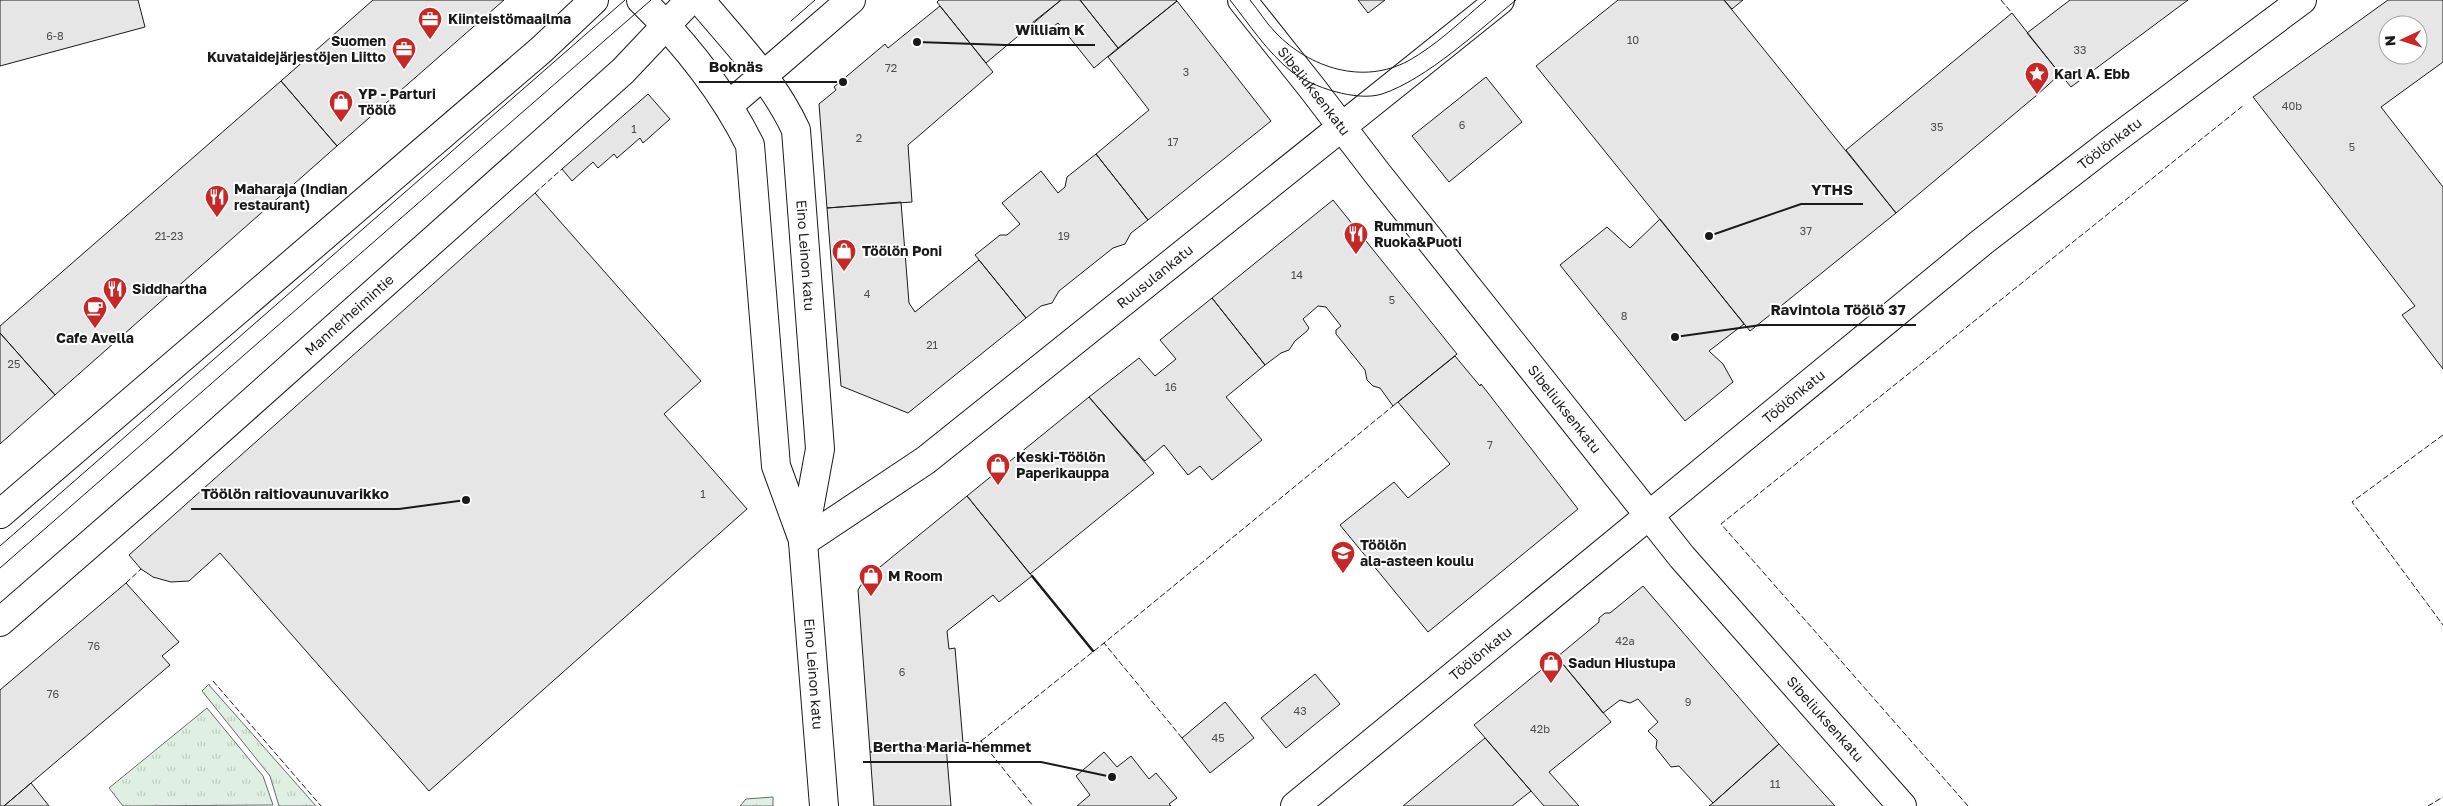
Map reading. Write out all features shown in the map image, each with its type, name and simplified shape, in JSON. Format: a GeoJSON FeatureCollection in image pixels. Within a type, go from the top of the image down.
{"type":"FeatureCollection","features":[{"type":"Feature","properties":{"kind":"street"},"geometry":{"type":"LineString","coordinates":[[0,514],[541,50],[594,0]]}},
{"type":"Feature","properties":{"kind":"street","name":"Eino Leinon katu"},"geometry":{"type":"LineString","coordinates":[[641,0],[667,25],[729,106],[750,145],[776,466],[803,542]]}},
{"type":"Feature","properties":{"kind":"street","name":"Mannerheimintie"},"geometry":{"type":"LineString","coordinates":[[0,622],[182,464],[617,76],[690,0]]}},
{"type":"Feature","properties":{"kind":"street","name":"Eino Leinon katu"},"geometry":{"type":"LineString","coordinates":[[700,0],[763,76],[784,105],[796,130],[820,448],[803,542],[824,806]]}},
{"type":"Feature","properties":{"kind":"street"},"geometry":{"type":"LineString","coordinates":[[729,106],[851,0]]}},
{"type":"Feature","properties":{"kind":"street","name":"Sibeliuksenkatu"},"geometry":{"type":"LineString","coordinates":[[1242,0],[1376,173],[1706,585],[1902,806]]}},
{"type":"Feature","properties":{"kind":"street","name":"Ruusulankatu"},"geometry":{"type":"LineString","coordinates":[[803,542],[926,460],[1500,0]]}},
{"type":"Feature","properties":{"kind":"street","name":"Töölönkatu"},"geometry":{"type":"LineString","coordinates":[[1295,806],[1982,242],[2110,143],[2302,0]]}},
{"type":"Feature","properties":{"kind":"green space"},"geometry":{"type":"Polygon","coordinates":[[[209,684],[316,806],[279,806],[270,776],[202,691],[209,684]]]}},
{"type":"Feature","properties":{"kind":"green space"},"geometry":{"type":"Polygon","coordinates":[[[207,708],[263,776],[273,805],[123,806],[109,788],[207,708]]]}},
{"type":"Feature","properties":{"kind":"green space"},"geometry":{"type":"Polygon","coordinates":[[[773,797],[773,806],[740,806],[746,799],[773,797]]]}},
{"type":"Feature","properties":{"kind":"building"},"geometry":{"type":"Polygon","coordinates":[[[0,0],[138,0],[145,27],[0,66],[0,0]]]}},
{"type":"Feature","properties":{"kind":"building"},"geometry":{"type":"Polygon","coordinates":[[[373,0],[504,0],[337,146],[281,81],[373,0]]]}},
{"type":"Feature","properties":{"kind":"building"},"geometry":{"type":"Polygon","coordinates":[[[939,0],[1061,0],[986,63],[937,2],[939,0]]]}},
{"type":"Feature","properties":{"kind":"building"},"geometry":{"type":"Polygon","coordinates":[[[1061,0],[1080,0],[1118,48],[1094,68],[1058,23],[1042,35],[1032,23],[1061,0]]]}},
{"type":"Feature","properties":{"kind":"building"},"geometry":{"type":"Polygon","coordinates":[[[1080,0],[1176,0],[1177,1],[1118,48],[1080,0]]]}},
{"type":"Feature","properties":{"kind":"building"},"geometry":{"type":"Polygon","coordinates":[[[1358,0],[1385,0],[1368,13],[1358,0]]]}},
{"type":"Feature","properties":{"kind":"building"},"geometry":{"type":"Polygon","coordinates":[[[1618,0],[1724,0],[1896,213],[1750,331],[1536,66],[1618,0]]]}},
{"type":"Feature","properties":{"kind":"building"},"geometry":{"type":"Polygon","coordinates":[[[1724,0],[1743,0],[1732,9],[1724,0]]]}},
{"type":"Feature","properties":{"kind":"building"},"geometry":{"type":"Polygon","coordinates":[[[2070,0],[2188,0],[2071,87],[2027,33],[2070,0]]]}},
{"type":"Feature","properties":{"kind":"building"},"geometry":{"type":"Polygon","coordinates":[[[2388,0],[2443,0],[2443,62],[2381,107],[2443,187],[2443,369],[2402,315],[2415,306],[2253,97],[2388,0]]]}},
{"type":"Feature","properties":{"kind":"building"},"geometry":{"type":"Polygon","coordinates":[[[1177,1],[1271,121],[1148,220],[1096,154],[1149,110],[1108,57],[1177,1]]]}},
{"type":"Feature","properties":{"kind":"building"},"geometry":{"type":"Polygon","coordinates":[[[940,6],[993,72],[908,145],[912,202],[827,208],[819,104],[836,90],[834,87],[885,44],[888,48],[940,6]]]}},
{"type":"Feature","properties":{"kind":"building"},"geometry":{"type":"Polygon","coordinates":[[[2012,13],[2060,74],[1896,213],[1846,150],[2012,13]]]}},
{"type":"Feature","properties":{"kind":"building"},"geometry":{"type":"Polygon","coordinates":[[[1486,77],[1522,122],[1449,182],[1412,136],[1486,77]]]}},
{"type":"Feature","properties":{"kind":"building"},"geometry":{"type":"Polygon","coordinates":[[[281,81],[337,146],[55,395],[0,333],[0,326],[281,81]]]}},
{"type":"Feature","properties":{"kind":"building"},"geometry":{"type":"Polygon","coordinates":[[[648,94],[670,119],[643,143],[640,138],[617,158],[614,154],[598,168],[593,162],[572,181],[562,169],[648,94]]]}},
{"type":"Feature","properties":{"kind":"building"},"geometry":{"type":"Polygon","coordinates":[[[1096,154],[1148,220],[1131,233],[1125,244],[1113,248],[1059,291],[1052,303],[1041,306],[1026,318],[975,255],[1000,235],[1007,235],[1020,224],[1002,203],[1041,171],[1058,193],[1065,187],[1067,177],[1096,154]]]}},
{"type":"Feature","properties":{"kind":"building"},"geometry":{"type":"Polygon","coordinates":[[[535,193],[701,381],[664,414],[747,509],[429,791],[220,553],[189,581],[171,582],[153,577],[141,569],[129,555],[535,193]]]}},
{"type":"Feature","properties":{"kind":"building"},"geometry":{"type":"Polygon","coordinates":[[[1333,200],[1457,354],[1393,406],[1380,388],[1373,386],[1367,380],[1365,370],[1336,334],[1336,330],[1341,326],[1326,307],[1318,306],[1303,319],[1309,328],[1307,331],[1295,341],[1289,350],[1281,353],[1265,365],[1212,298],[1333,200]]]}},
{"type":"Feature","properties":{"kind":"building"},"geometry":{"type":"Polygon","coordinates":[[[901,202],[909,303],[915,312],[979,260],[1026,318],[908,413],[841,386],[827,208],[901,202]]]}},
{"type":"Feature","properties":{"kind":"building"},"geometry":{"type":"Polygon","coordinates":[[[1660,219],[1744,324],[1709,351],[1723,364],[1733,382],[1685,421],[1560,265],[1607,227],[1630,248],[1660,219]]]}},
{"type":"Feature","properties":{"kind":"building"},"geometry":{"type":"Polygon","coordinates":[[[1212,298],[1265,365],[1226,397],[1262,440],[1212,480],[1200,466],[1188,475],[1164,445],[1145,461],[1089,397],[1139,358],[1155,376],[1176,359],[1160,340],[1212,298]]]}},
{"type":"Feature","properties":{"kind":"building"},"geometry":{"type":"Polygon","coordinates":[[[0,333],[55,395],[0,444],[0,333]]]}},
{"type":"Feature","properties":{"kind":"building"},"geometry":{"type":"Polygon","coordinates":[[[1455,356],[1480,386],[1481,384],[1578,509],[1428,632],[1340,525],[1394,482],[1408,498],[1450,464],[1398,402],[1455,356]]]}},
{"type":"Feature","properties":{"kind":"building"},"geometry":{"type":"Polygon","coordinates":[[[1089,397],[1154,473],[1030,574],[967,496],[1089,397]]]}},
{"type":"Feature","properties":{"kind":"building"},"geometry":{"type":"Polygon","coordinates":[[[967,496],[1032,576],[999,602],[993,595],[947,631],[949,649],[955,648],[963,743],[870,752],[858,590],[864,580],[967,496]]]}},
{"type":"Feature","properties":{"kind":"building"},"geometry":{"type":"Polygon","coordinates":[[[126,583],[179,642],[162,656],[170,665],[4,806],[0,806],[0,690],[126,583]]]}},
{"type":"Feature","properties":{"kind":"building"},"geometry":{"type":"Polygon","coordinates":[[[1643,586],[1779,744],[1713,803],[1679,766],[1671,767],[1656,748],[1657,740],[1648,731],[1658,722],[1638,699],[1630,703],[1620,700],[1603,713],[1557,657],[1599,622],[1599,618],[1605,613],[1610,613],[1643,586]]]}},
{"type":"Feature","properties":{"kind":"building"},"geometry":{"type":"Polygon","coordinates":[[[1557,657],[1611,722],[1549,772],[1579,806],[1544,806],[1474,725],[1557,657]]]}},
{"type":"Feature","properties":{"kind":"building"},"geometry":{"type":"Polygon","coordinates":[[[1315,674],[1340,704],[1286,748],[1261,718],[1315,674]]]}},
{"type":"Feature","properties":{"kind":"building"},"geometry":{"type":"Polygon","coordinates":[[[1225,702],[1254,738],[1210,773],[1182,738],[1225,702]]]}},
{"type":"Feature","properties":{"kind":"building"},"geometry":{"type":"Polygon","coordinates":[[[1485,738],[1531,791],[1512,806],[1403,806],[1485,738]]]}},
{"type":"Feature","properties":{"kind":"building"},"geometry":{"type":"Polygon","coordinates":[[[1779,744],[1835,806],[1709,806],[1713,803],[1779,744]]]}},
{"type":"Feature","properties":{"kind":"building"},"geometry":{"type":"Polygon","coordinates":[[[946,745],[951,806],[874,806],[870,752],[946,745]]]}},
{"type":"Feature","properties":{"kind":"building"},"geometry":{"type":"Polygon","coordinates":[[[1104,752],[1117,767],[1131,756],[1149,779],[1156,773],[1177,798],[1169,804],[1171,806],[1077,806],[1090,795],[1076,776],[1104,752]]]}},
{"type":"Feature","properties":{"kind":"building"},"geometry":{"type":"Polygon","coordinates":[[[31,783],[49,806],[4,806],[31,783]]]}},
{"type":"Feature","properties":{"kind":"tram line"},"geometry":{"type":"LineString","coordinates":[[0,546],[625,0]]}},
{"type":"Feature","properties":{"kind":"tram line"},"geometry":{"type":"LineString","coordinates":[[0,568],[651,0]]}},
{"type":"Feature","properties":{"kind":"tram line"},"geometry":{"type":"LineString","coordinates":[[791,21],[815,0]]}},
{"type":"Feature","properties":{"kind":"tram line"},"geometry":{"type":"LineString","coordinates":[[1230,0],[1266,47],[1292,72],[1323,88],[1348,95],[1360,96],[1382,94],[1417,77],[1452,53],[1516,0]]}},
{"type":"Feature","properties":{"kind":"tram line"},"geometry":{"type":"LineString","coordinates":[[1250,0],[1276,33],[1305,56],[1321,64],[1355,72],[1373,72],[1391,68],[1419,55],[1486,0]]}},
{"type":"Feature","properties":{"kind":"fence"},"geometry":{"type":"LineString","coordinates":[[2001,0],[2012,13]]}},
{"type":"Feature","properties":{"kind":"fence"},"geometry":{"type":"LineString","coordinates":[[1968,806],[1721,524],[2244,105]]}},
{"type":"Feature","properties":{"kind":"fence"},"geometry":{"type":"LineString","coordinates":[[535,193],[562,169]]}},
{"type":"Feature","properties":{"kind":"fence"},"geometry":{"type":"LineString","coordinates":[[1182,738],[1104,643],[1393,406]]}},
{"type":"Feature","properties":{"kind":"fence"},"geometry":{"type":"LineString","coordinates":[[2443,435],[2352,502],[2443,625]]}},
{"type":"Feature","properties":{"kind":"fence"},"geometry":{"type":"LineString","coordinates":[[126,583],[141,569]]}},
{"type":"Feature","properties":{"kind":"fence"},"geometry":{"type":"LineString","coordinates":[[981,741],[1104,643]]}},
{"type":"Feature","properties":{"kind":"fence"},"geometry":{"type":"LineString","coordinates":[[213,681],[321,806]]}},
{"type":"Feature","properties":{"kind":"fence"},"geometry":{"type":"LineString","coordinates":[[963,743],[981,741],[1033,806]]}},
{"type":"Feature","properties":{"kind":"fence"},"geometry":{"type":"LineString","coordinates":[[2428,806],[2443,797]]}},
{"type":"Feature","properties":{"kind":"wall"},"geometry":{"type":"LineString","coordinates":[[1032,576],[1093,651]]}},
{"type":"Feature","properties":{"kind":"place","name":"Kiinteistömaailma"},"geometry":{"type":"Point","coordinates":[430,40]}},
{"type":"Feature","properties":{"kind":"place","name":"William K"},"geometry":{"type":"Point","coordinates":[917,42]}},
{"type":"Feature","properties":{"kind":"place","name":"Suomen Kuvataidejärjestöjen Liitto"},"geometry":{"type":"Point","coordinates":[404,70]}},
{"type":"Feature","properties":{"kind":"place","name":"Boknäs"},"geometry":{"type":"Point","coordinates":[843,82]}},
{"type":"Feature","properties":{"kind":"place","name":"Karl A. Ebb"},"geometry":{"type":"Point","coordinates":[2037,95]}},
{"type":"Feature","properties":{"kind":"place","name":"YP - Parturi Töölö"},"geometry":{"type":"Point","coordinates":[341,123]}},
{"type":"Feature","properties":{"kind":"place","name":"Maharaja (Indian restaurant)"},"geometry":{"type":"Point","coordinates":[217,218]}},
{"type":"Feature","properties":{"kind":"place","name":"YTHS"},"geometry":{"type":"Point","coordinates":[1709,236]}},
{"type":"Feature","properties":{"kind":"place","name":"Rummun Ruoka&Puoti"},"geometry":{"type":"Point","coordinates":[1356,255]}},
{"type":"Feature","properties":{"kind":"place","name":"Töölön Poni"},"geometry":{"type":"Point","coordinates":[844,272]}},
{"type":"Feature","properties":{"kind":"place","name":"Siddhartha"},"geometry":{"type":"Point","coordinates":[115,310]}},
{"type":"Feature","properties":{"kind":"place","name":"Cafe Avella"},"geometry":{"type":"Point","coordinates":[95,329]}},
{"type":"Feature","properties":{"kind":"place","name":"Ravintola Töölö 37"},"geometry":{"type":"Point","coordinates":[1675,337]}},
{"type":"Feature","properties":{"kind":"place","name":"Keski-Töölön Paperikauppa"},"geometry":{"type":"Point","coordinates":[998,486]}},
{"type":"Feature","properties":{"kind":"place","name":"Töölön raitiovaunuvarikko"},"geometry":{"type":"Point","coordinates":[466,500]}},
{"type":"Feature","properties":{"kind":"place","name":"Töölön ala-asteen koulu"},"geometry":{"type":"Point","coordinates":[1343,574]}},
{"type":"Feature","properties":{"kind":"place","name":"M Room"},"geometry":{"type":"Point","coordinates":[871,597]}},
{"type":"Feature","properties":{"kind":"place","name":"Sadun Hiustupa"},"geometry":{"type":"Point","coordinates":[1551,684]}},
{"type":"Feature","properties":{"kind":"place","name":"Bertha Maria-hemmet"},"geometry":{"type":"Point","coordinates":[1112,777]}}]}
